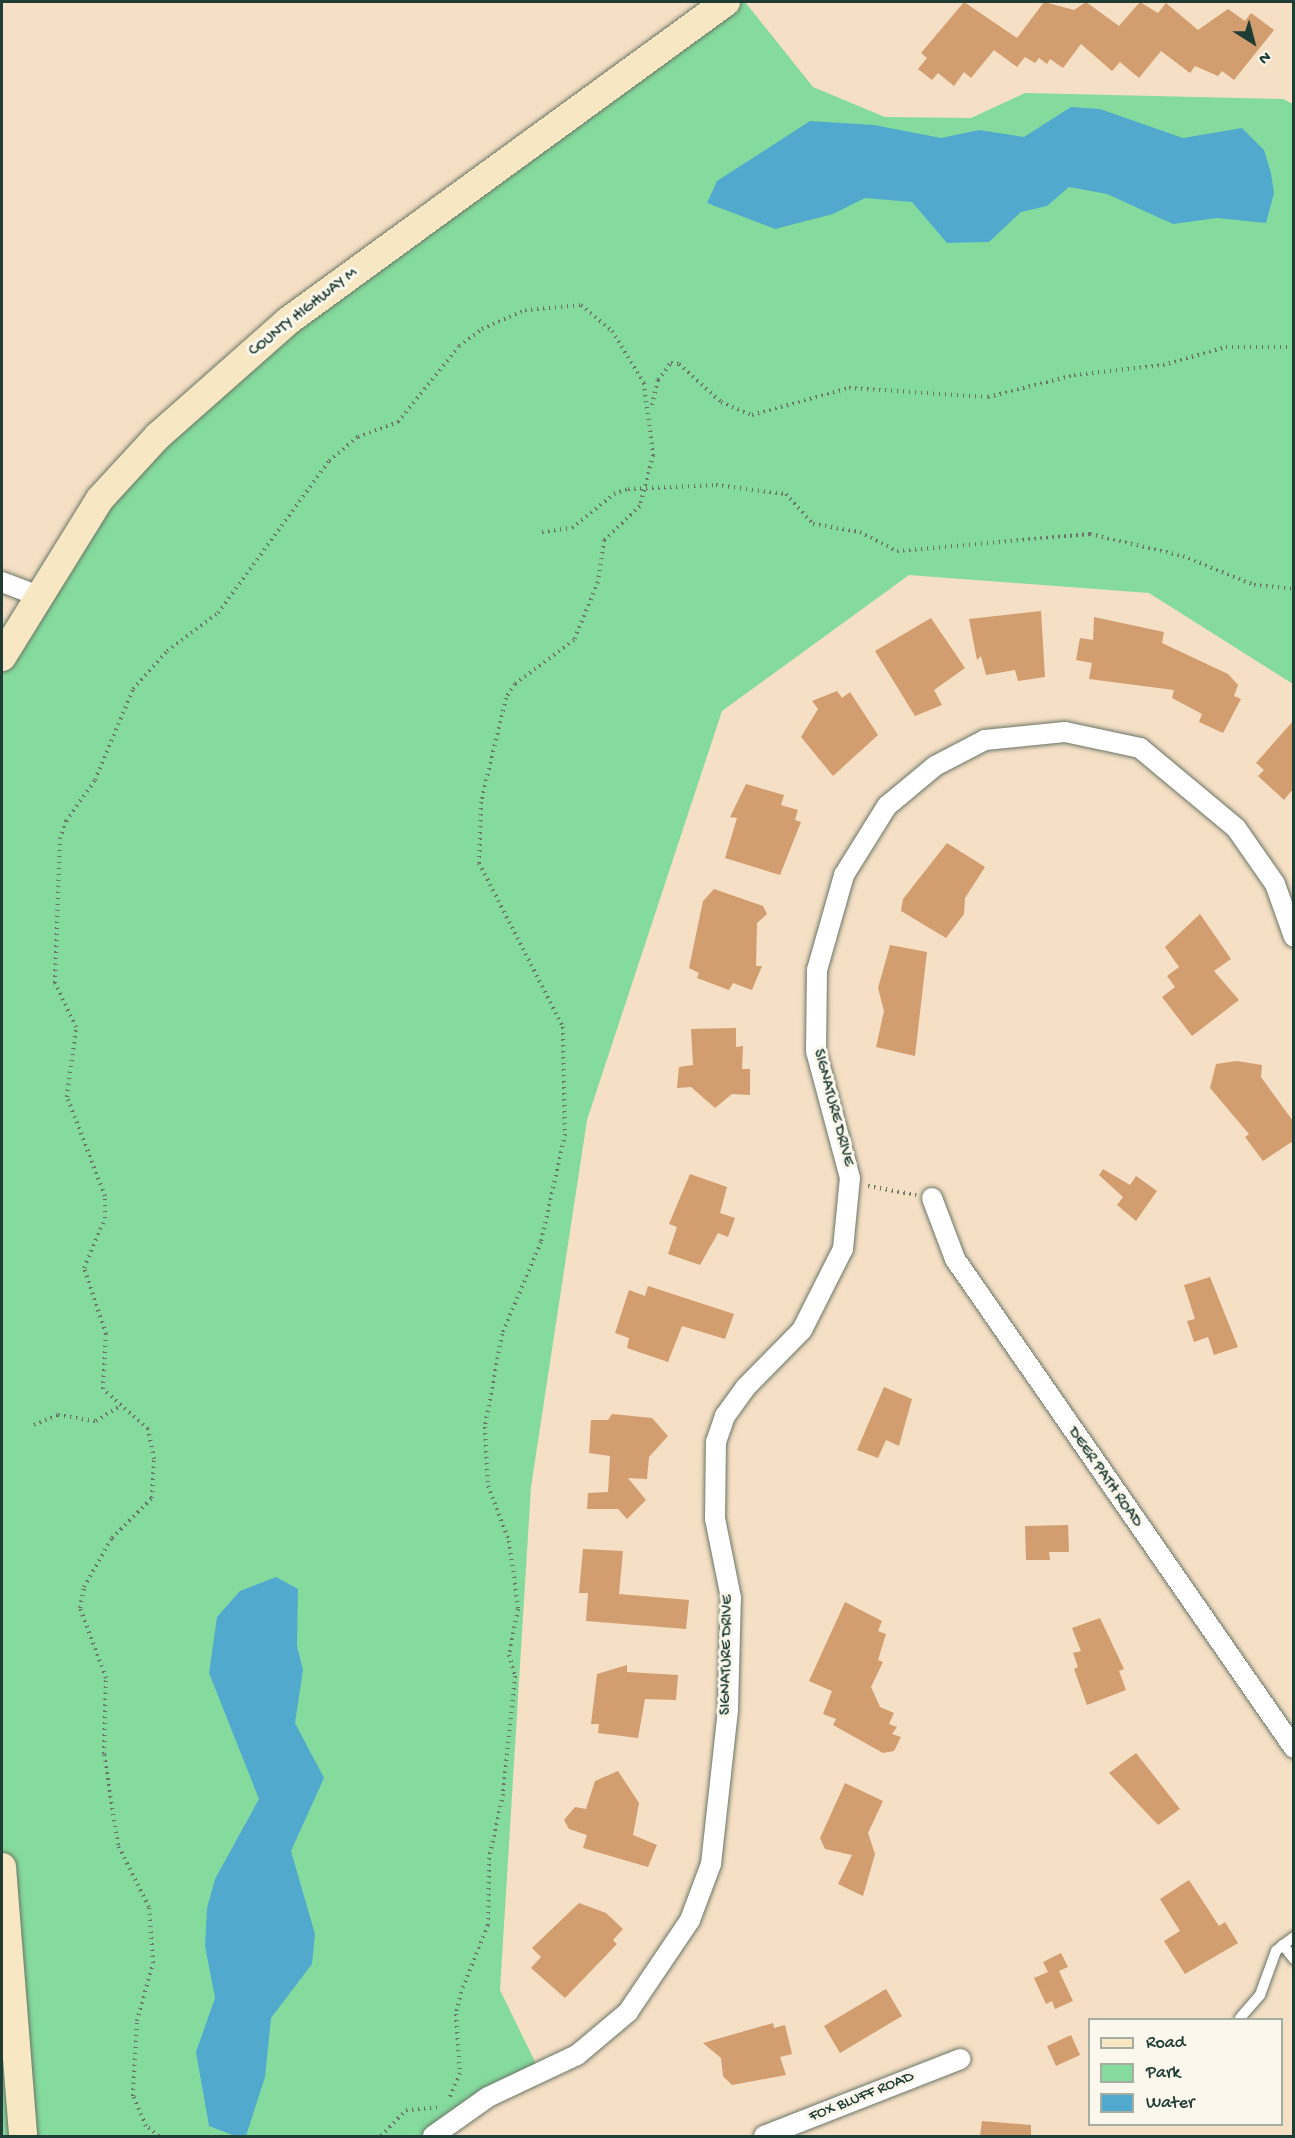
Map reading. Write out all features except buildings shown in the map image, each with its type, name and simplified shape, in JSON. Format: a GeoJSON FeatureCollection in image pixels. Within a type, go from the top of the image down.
{"type":"FeatureCollection","features":[{"type":"Feature","properties":{"kind":"main road","name":"COUNTY HIGHWAY M"},"geometry":{"type":"LineString","coordinates":[[2,657],[36,595],[120,473],[279,329],[727,2]]}},
{"type":"Feature","properties":{"kind":"main road"},"geometry":{"type":"LineString","coordinates":[[2,1867],[23,2136]]}},
{"type":"Feature","properties":{"kind":"street"},"geometry":{"type":"LineString","coordinates":[[2,582],[36,595]]}},
{"type":"Feature","properties":{"kind":"street","name":"SIGNATURE DRIVE"},"geometry":{"type":"LineString","coordinates":[[433,2136],[488,2097],[577,2055],[628,2012],[690,1920],[711,1864],[728,1710],[731,1598],[714,1519],[716,1442],[725,1416],[745,1388],[796,1337],[820,1301],[843,1249],[850,1183],[816,1051],[820,954],[839,886],[861,844],[887,806],[961,749],[1010,735],[1065,732],[1140,748],[1236,828],[1275,884],[1293,937]]}},
{"type":"Feature","properties":{"kind":"street","name":"DEER PATH ROAD"},"geometry":{"type":"LineString","coordinates":[[932,1198],[955,1259],[1293,1748]]}},
{"type":"Feature","properties":{"kind":"street","name":"FOX BLUFF ROAD"},"geometry":{"type":"LineString","coordinates":[[764,2136],[960,2059]]}},
{"type":"Feature","properties":{"kind":"lane"},"geometry":{"type":"LineString","coordinates":[[1240,2018],[1260,1995],[1273,1956],[1293,1937]]}},
{"type":"Feature","properties":{"kind":"lane"},"geometry":{"type":"LineString","coordinates":[[1283,1945],[1293,1959]]}},
{"type":"Feature","properties":{"kind":"path"},"geometry":{"type":"LineString","coordinates":[[159,2136],[146,2126],[133,2096],[137,2021],[153,1963],[149,1907],[118,1845],[104,1754],[106,1678],[80,1608],[84,1587],[112,1538],[152,1498],[152,1440],[140,1418],[118,1407],[103,1389],[106,1334],[84,1268],[105,1218],[105,1196],[68,1097],[76,1027],[55,983],[54,906],[66,821],[95,780],[133,689],[167,651],[218,613],[329,461],[358,437],[398,422],[459,346],[504,317],[555,305],[581,305],[598,315],[635,366],[651,409]]}},
{"type":"Feature","properties":{"kind":"path"},"geometry":{"type":"LineString","coordinates":[[381,2136],[406,2110],[445,2105],[454,2092],[460,2073],[456,2014],[488,1925],[489,1858],[502,1794],[515,1676],[509,1655],[518,1609],[509,1541],[484,1463],[485,1427],[505,1325],[541,1242],[565,1134],[563,1027],[479,862],[481,802],[506,698],[515,684],[574,640],[598,582],[604,540],[631,519],[649,485],[651,409],[658,380],[671,363],[679,364],[721,402],[752,415],[849,387],[988,397],[1074,375],[1162,365],[1226,347],[1293,347]]}},
{"type":"Feature","properties":{"kind":"path"},"geometry":{"type":"LineString","coordinates":[[542,532],[572,528],[614,494],[649,485],[717,485],[786,494],[813,524],[860,532],[897,551],[1074,533],[1183,556],[1254,585],[1293,590]]}},
{"type":"Feature","properties":{"kind":"path"},"geometry":{"type":"LineString","coordinates":[[850,1183],[932,1198]]}},
{"type":"Feature","properties":{"kind":"path"},"geometry":{"type":"LineString","coordinates":[[34,1425],[58,1415],[96,1421],[118,1407]]}},
{"type":"Feature","properties":{"kind":"green space"},"geometry":{"type":"Polygon","coordinates":[[[729,2],[745,2],[813,87],[885,117],[971,118],[1025,93],[1283,99],[1293,104],[1293,684],[1149,593],[909,575],[722,711],[587,1120],[531,1487],[500,1990],[541,2074],[433,2136],[2,2136],[2,657],[158,436],[729,2]]]}},
{"type":"Feature","properties":{"kind":"water"},"geometry":{"type":"Polygon","coordinates":[[[1071,107],[1100,109],[1183,138],[1242,128],[1264,150],[1271,173],[1274,193],[1266,223],[1217,218],[1173,224],[1107,194],[1069,187],[1047,206],[1021,212],[989,242],[947,243],[912,202],[865,198],[833,214],[775,229],[707,203],[717,181],[810,121],[874,125],[941,138],[979,130],[1024,137],[1071,107]]]}},
{"type":"Feature","properties":{"kind":"water"},"geometry":{"type":"Polygon","coordinates":[[[276,1577],[298,1589],[297,1646],[303,1670],[295,1723],[324,1778],[291,1851],[315,1934],[312,1964],[271,2018],[265,2077],[246,2136],[235,2136],[209,2126],[196,2052],[215,1998],[205,1946],[207,1908],[215,1879],[259,1799],[209,1673],[217,1617],[240,1591],[276,1577]]]}}]}
